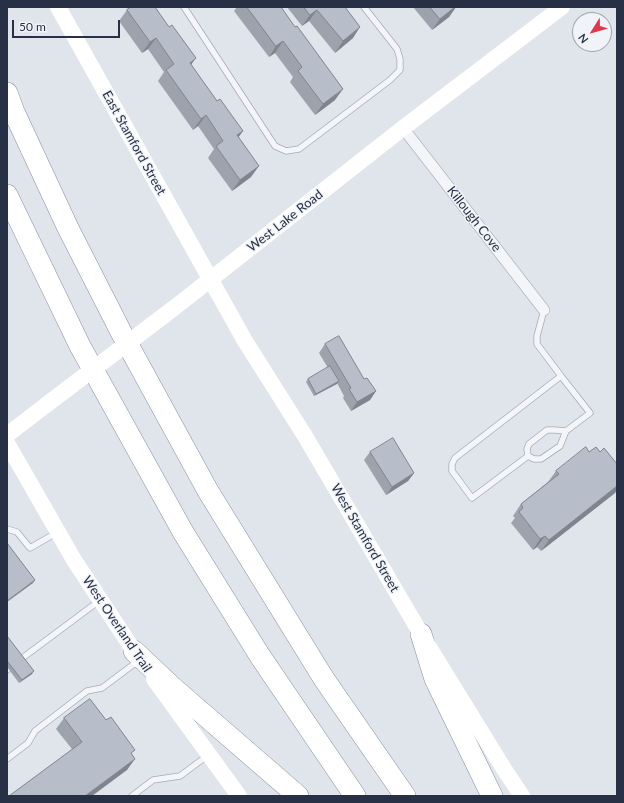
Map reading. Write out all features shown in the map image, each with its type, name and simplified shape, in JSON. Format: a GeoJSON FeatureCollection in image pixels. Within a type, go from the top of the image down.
{"type":"FeatureCollection","features":[{"type":"Feature","properties":{"kind":"highway"},"geometry":{"type":"LineString","coordinates":[[7,93],[14,112],[68,228],[121,332],[208,491],[324,679],[405,796]]}},
{"type":"Feature","properties":{"kind":"highway"},"geometry":{"type":"LineString","coordinates":[[7,195],[80,346],[183,532],[260,656],[355,796]]}},
{"type":"Feature","properties":{"kind":"highway"},"geometry":{"type":"LineString","coordinates":[[421,634],[435,679],[492,796]]}},
{"type":"Feature","properties":{"kind":"highway"},"geometry":{"type":"LineString","coordinates":[[137,655],[298,796]]}},
{"type":"Feature","properties":{"kind":"main road","name":"East Stamford Street"},"geometry":{"type":"LineString","coordinates":[[58,7],[210,280]]}},
{"type":"Feature","properties":{"kind":"main road","name":"West Lake Road"},"geometry":{"type":"LineString","coordinates":[[7,435],[174,308],[403,128],[562,7]]}},
{"type":"Feature","properties":{"kind":"main road","name":"West Stamford Street"},"geometry":{"type":"LineString","coordinates":[[210,280],[245,342],[305,436],[421,634],[522,796]]}},
{"type":"Feature","properties":{"kind":"main road","name":"West Overland Trail"},"geometry":{"type":"LineString","coordinates":[[7,443],[74,560],[100,600],[137,655],[239,796]]}},
{"type":"Feature","properties":{"kind":"street","name":"Killough Cove"},"geometry":{"type":"LineString","coordinates":[[403,128],[544,310]]}},
{"type":"Feature","properties":{"kind":"lane"},"geometry":{"type":"LineString","coordinates":[[184,7],[275,146],[286,152],[299,149],[390,80],[400,70],[400,59],[397,49],[364,7]]}},
{"type":"Feature","properties":{"kind":"lane"},"geometry":{"type":"LineString","coordinates":[[528,456],[534,459],[541,459],[560,446],[566,431],[590,413],[537,344],[537,336],[544,310]]}},
{"type":"Feature","properties":{"kind":"lane"},"geometry":{"type":"LineString","coordinates":[[528,456],[472,498],[452,471],[452,464],[455,458],[561,376]]}},
{"type":"Feature","properties":{"kind":"lane"},"geometry":{"type":"LineString","coordinates":[[528,456],[527,449],[529,444],[547,430],[566,431]]}},
{"type":"Feature","properties":{"kind":"lane"},"geometry":{"type":"LineString","coordinates":[[7,529],[17,532],[30,548],[58,532]]}},
{"type":"Feature","properties":{"kind":"lane"},"geometry":{"type":"LineString","coordinates":[[21,660],[100,600]]}},
{"type":"Feature","properties":{"kind":"lane"},"geometry":{"type":"LineString","coordinates":[[7,759],[28,743],[35,731],[88,691],[102,688],[137,655]]}},
{"type":"Feature","properties":{"kind":"lane"},"geometry":{"type":"LineString","coordinates":[[132,796],[153,780],[180,776],[209,755]]}},
{"type":"Feature","properties":{"kind":"building"},"geometry":{"type":"Polygon","coordinates":[[[131,7],[155,7],[169,27],[172,25],[196,58],[190,63],[217,101],[220,99],[243,131],[237,135],[259,166],[240,180],[216,146],[223,141],[206,115],[201,119],[166,70],[174,64],[156,38],[150,42],[127,10],[131,7]]]}},
{"type":"Feature","properties":{"kind":"building"},"geometry":{"type":"Polygon","coordinates":[[[247,7],[281,7],[295,27],[297,26],[343,89],[323,104],[298,71],[302,67],[283,41],[276,46],[247,7]]]}},
{"type":"Feature","properties":{"kind":"building"},"geometry":{"type":"Polygon","coordinates":[[[304,7],[345,7],[360,27],[343,41],[317,10],[310,15],[304,7]]]}},
{"type":"Feature","properties":{"kind":"building"},"geometry":{"type":"Polygon","coordinates":[[[430,7],[455,7],[440,19],[430,7]]]}},
{"type":"Feature","properties":{"kind":"building"},"geometry":{"type":"Polygon","coordinates":[[[339,336],[364,379],[367,378],[376,391],[357,402],[349,389],[351,388],[325,344],[339,336]]]}},
{"type":"Feature","properties":{"kind":"building"},"geometry":{"type":"Polygon","coordinates":[[[330,366],[339,381],[316,394],[308,379],[330,366]]]}},
{"type":"Feature","properties":{"kind":"building"},"geometry":{"type":"Polygon","coordinates":[[[393,438],[414,473],[392,487],[370,452],[393,438]]]}},
{"type":"Feature","properties":{"kind":"building"},"geometry":{"type":"Polygon","coordinates":[[[586,447],[589,452],[596,447],[600,452],[604,448],[617,464],[617,486],[549,540],[545,536],[540,539],[519,512],[523,508],[521,504],[559,474],[556,471],[586,447]]]}},
{"type":"Feature","properties":{"kind":"building"},"geometry":{"type":"Polygon","coordinates":[[[7,543],[35,580],[7,601],[7,543]]]}},
{"type":"Feature","properties":{"kind":"building"},"geometry":{"type":"Polygon","coordinates":[[[7,636],[34,671],[22,680],[7,661],[7,636]]]}},
{"type":"Feature","properties":{"kind":"building"},"geometry":{"type":"Polygon","coordinates":[[[90,699],[106,720],[111,717],[135,750],[131,753],[135,759],[85,796],[9,796],[82,742],[64,718],[90,699]]]}}]}
